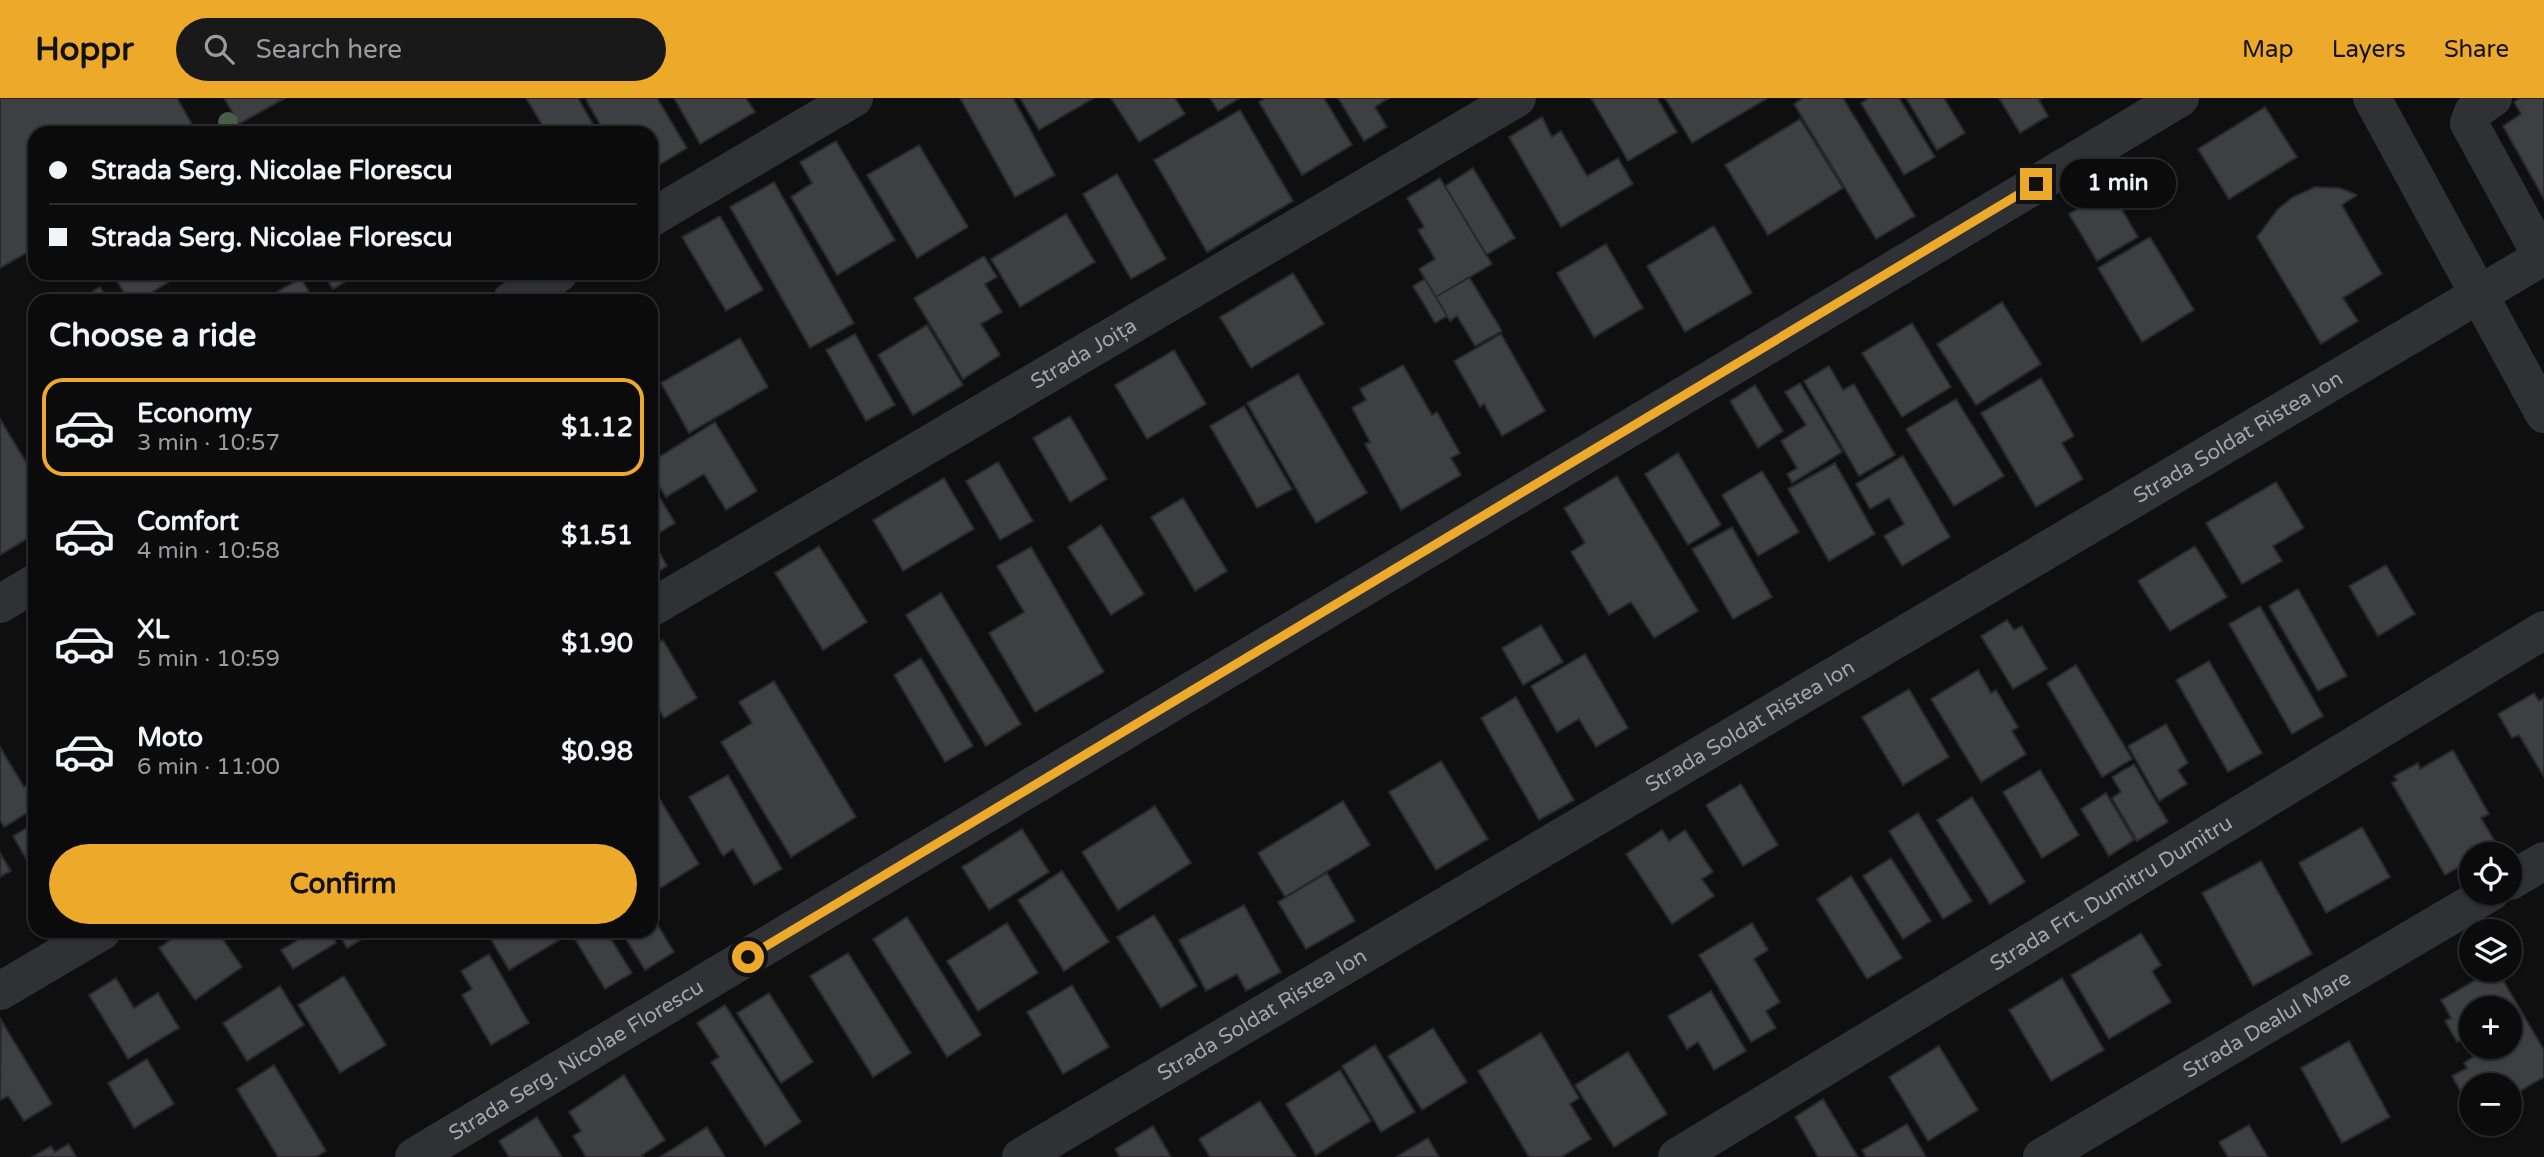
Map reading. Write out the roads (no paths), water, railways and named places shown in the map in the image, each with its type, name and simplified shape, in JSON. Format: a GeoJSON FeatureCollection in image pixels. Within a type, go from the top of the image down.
{"type":"FeatureCollection","features":[{"type":"Feature","properties":{"kind":"street"},"geometry":{"type":"LineString","coordinates":[[658,214],[854,98]]}},
{"type":"Feature","properties":{"kind":"street","name":"Strada Joița"},"geometry":{"type":"LineString","coordinates":[[658,604],[1517,98]]}},
{"type":"Feature","properties":{"kind":"street","name":"Strada Serg. Nicolae Florescu"},"geometry":{"type":"LineString","coordinates":[[414,1157],[2180,98]]}},
{"type":"Feature","properties":{"kind":"street"},"geometry":{"type":"LineString","coordinates":[[2372,98],[2544,414]]}},
{"type":"Feature","properties":{"kind":"street"},"geometry":{"type":"LineString","coordinates":[[2493,98],[2473,111],[2469,123],[2543,256]]}},
{"type":"Feature","properties":{"kind":"street","name":"Strada Soldat Ristea Ion"},"geometry":{"type":"LineString","coordinates":[[1021,1157],[2543,256]]}},
{"type":"Feature","properties":{"kind":"street"},"geometry":{"type":"LineString","coordinates":[[523,294],[547,280]]}},
{"type":"Feature","properties":{"kind":"street"},"geometry":{"type":"LineString","coordinates":[[0,604],[28,587]]}},
{"type":"Feature","properties":{"kind":"street","name":"Strada Frt. Dumitru Dumitru"},"geometry":{"type":"LineString","coordinates":[[1677,1157],[2544,630]]}},
{"type":"Feature","properties":{"kind":"street"},"geometry":{"type":"LineString","coordinates":[[2522,874],[2544,861]]}},
{"type":"Feature","properties":{"kind":"street","name":"Strada Dealul Mare"},"geometry":{"type":"LineString","coordinates":[[2042,1157],[2469,905]]}},
{"type":"Feature","properties":{"kind":"street"},"geometry":{"type":"LineString","coordinates":[[0,991],[90,938]]}}]}
